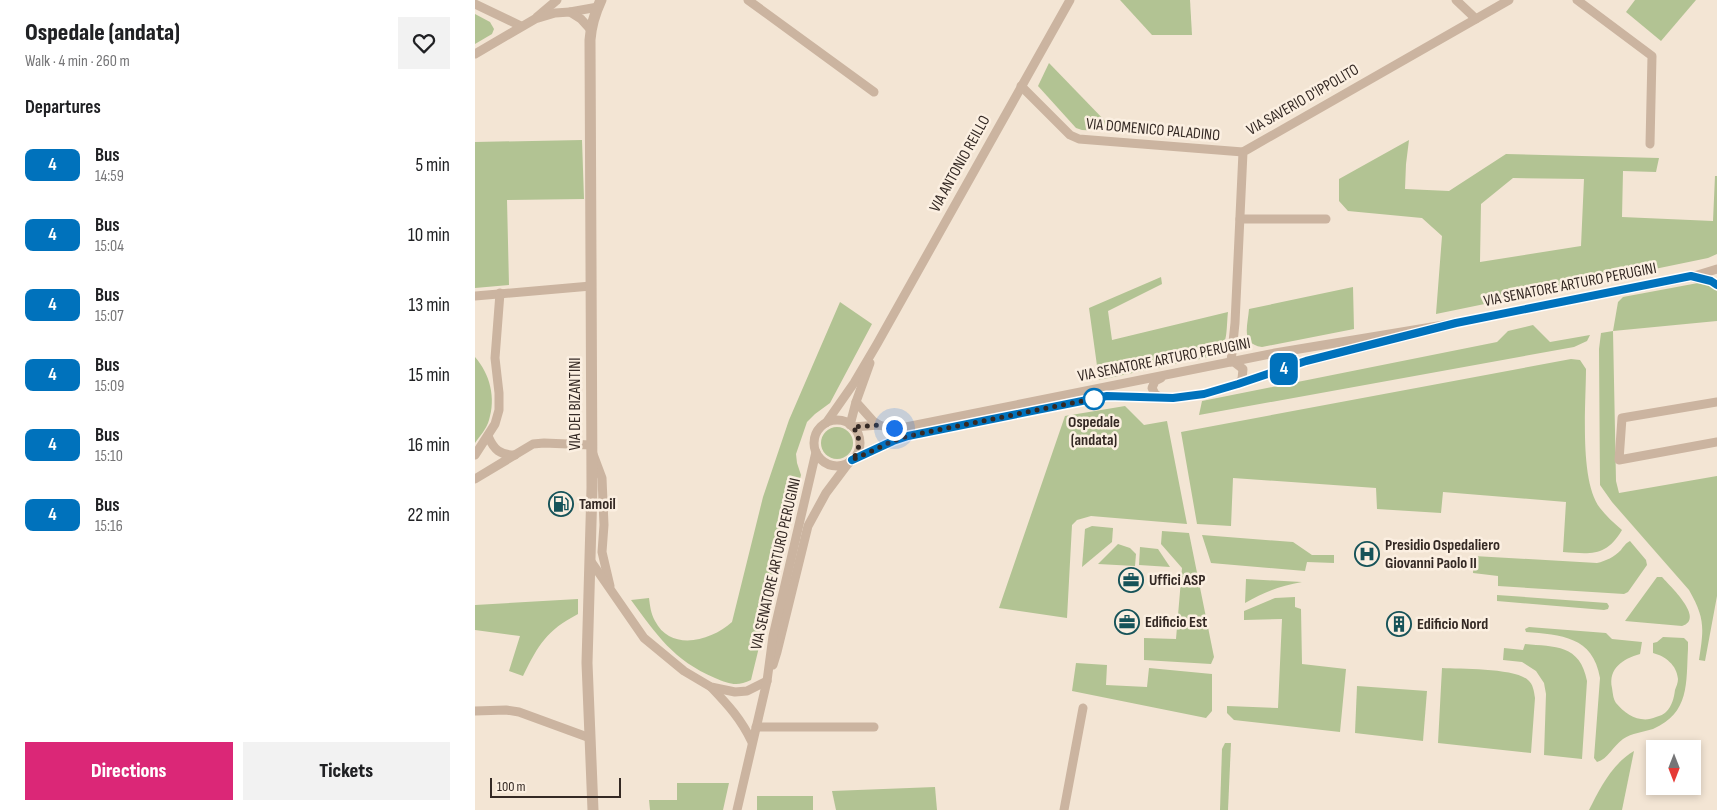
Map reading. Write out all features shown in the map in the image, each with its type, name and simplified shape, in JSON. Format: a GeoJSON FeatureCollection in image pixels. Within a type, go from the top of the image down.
{"type":"FeatureCollection","features":[{"type":"Feature","properties":{"kind":"street"},"geometry":{"type":"LineString","coordinates":[[535,19],[557,0]]}},
{"type":"Feature","properties":{"kind":"street"},"geometry":{"type":"LineString","coordinates":[[748,0],[874,92]]}},
{"type":"Feature","properties":{"kind":"street","name":"VIA ANTONIO REILLO"},"geometry":{"type":"LineString","coordinates":[[826,423],[877,344],[1070,0]]}},
{"type":"Feature","properties":{"kind":"street"},"geometry":{"type":"LineString","coordinates":[[1456,0],[1476,19]]}},
{"type":"Feature","properties":{"kind":"street","name":"VIA SAVERIO D'IPPOLITO"},"geometry":{"type":"LineString","coordinates":[[1233,362],[1243,152],[1509,0]]}},
{"type":"Feature","properties":{"kind":"street"},"geometry":{"type":"LineString","coordinates":[[1577,0],[1652,56],[1650,144]]}},
{"type":"Feature","properties":{"kind":"street"},"geometry":{"type":"LineString","coordinates":[[475,54],[535,19],[555,13],[570,12],[599,2]]}},
{"type":"Feature","properties":{"kind":"street","name":"VIA DEI BIZANTINI"},"geometry":{"type":"LineString","coordinates":[[593,810],[587,663],[588,587],[594,554],[591,448],[591,30],[599,2]]}},
{"type":"Feature","properties":{"kind":"street"},"geometry":{"type":"LineString","coordinates":[[475,4],[521,26]]}},
{"type":"Feature","properties":{"kind":"street"},"geometry":{"type":"LineString","coordinates":[[570,12],[581,19],[591,30]]}},
{"type":"Feature","properties":{"kind":"street","name":"VIA DOMENICO PALADINO"},"geometry":{"type":"LineString","coordinates":[[1021,86],[1069,134],[1079,140],[1243,152]]}},
{"type":"Feature","properties":{"kind":"street"},"geometry":{"type":"LineString","coordinates":[[1240,219],[1325,219]]}},
{"type":"Feature","properties":{"kind":"street","name":"VIA SENATORE ARTURO PERUGINI"},"geometry":{"type":"LineString","coordinates":[[852,426],[906,427],[1164,377],[1275,353],[1456,323],[1691,276],[1717,268]]}},
{"type":"Feature","properties":{"kind":"street","name":"VIA SENATORE ARTURO PERUGINI"},"geometry":{"type":"LineString","coordinates":[[1691,276],[1711,281],[1717,285]]}},
{"type":"Feature","properties":{"kind":"street"},"geometry":{"type":"LineString","coordinates":[[475,296],[591,286]]}},
{"type":"Feature","properties":{"kind":"street"},"geometry":{"type":"LineString","coordinates":[[475,455],[495,424],[499,410],[495,358],[500,294]]}},
{"type":"Feature","properties":{"kind":"street","name":"VIA SENATORE ARTURO PERUGINI"},"geometry":{"type":"LineString","coordinates":[[737,810],[767,681],[777,652],[808,526],[826,493],[851,460],[885,444],[908,436],[1100,398],[1115,396],[1189,397],[1204,394],[1306,361],[1456,323]]}},
{"type":"Feature","properties":{"kind":"street","name":"VIA ANTONIO REILLO"},"geometry":{"type":"LineString","coordinates":[[852,426],[856,402],[877,344]]}},
{"type":"Feature","properties":{"kind":"street"},"geometry":{"type":"LineString","coordinates":[[1233,362],[1243,369],[1238,384]]}},
{"type":"Feature","properties":{"kind":"street"},"geometry":{"type":"LineString","coordinates":[[1161,398],[1151,388],[1155,381],[1164,377]]}},
{"type":"Feature","properties":{"kind":"street"},"geometry":{"type":"LineString","coordinates":[[856,402],[879,425]]}},
{"type":"Feature","properties":{"kind":"street"},"geometry":{"type":"LineString","coordinates":[[1717,402],[1622,418],[1619,460],[1717,442]]}},
{"type":"Feature","properties":{"kind":"street"},"geometry":{"type":"LineString","coordinates":[[839,420],[852,426],[857,432],[859,444],[856,455],[851,460],[838,466],[825,462],[816,452],[814,439],[817,432],[826,423],[839,420]]}},
{"type":"Feature","properties":{"kind":"street"},"geometry":{"type":"LineString","coordinates":[[488,436],[492,446],[498,452],[505,455],[515,455]]}},
{"type":"Feature","properties":{"kind":"street"},"geometry":{"type":"LineString","coordinates":[[475,480],[533,444],[544,443],[591,448]]}},
{"type":"Feature","properties":{"kind":"street","name":"VIA SENATORE ARTURO PERUGINI"},"geometry":{"type":"LineString","coordinates":[[767,681],[773,636],[816,452]]}},
{"type":"Feature","properties":{"kind":"street"},"geometry":{"type":"LineString","coordinates":[[594,554],[611,591],[645,638],[684,671],[711,687],[737,714],[752,742]]}},
{"type":"Feature","properties":{"kind":"street"},"geometry":{"type":"LineString","coordinates":[[594,554],[611,591]]}},
{"type":"Feature","properties":{"kind":"street"},"geometry":{"type":"LineString","coordinates":[[588,587],[601,582],[611,591]]}},
{"type":"Feature","properties":{"kind":"street"},"geometry":{"type":"LineString","coordinates":[[711,687],[735,692],[747,691],[767,681]]}},
{"type":"Feature","properties":{"kind":"street"},"geometry":{"type":"LineString","coordinates":[[1064,810],[1083,708]]}},
{"type":"Feature","properties":{"kind":"street"},"geometry":{"type":"LineString","coordinates":[[475,710],[519,712],[590,738]]}},
{"type":"Feature","properties":{"kind":"street"},"geometry":{"type":"LineString","coordinates":[[756,726],[874,727]]}},
{"type":"Feature","properties":{"kind":"green space"},"geometry":{"type":"Polygon","coordinates":[[[1120,0],[1190,0],[1192,35],[1152,35],[1120,0]]]}},
{"type":"Feature","properties":{"kind":"green space"},"geometry":{"type":"Polygon","coordinates":[[[1635,0],[1696,0],[1661,41],[1626,12],[1635,0]]]}},
{"type":"Feature","properties":{"kind":"green space"},"geometry":{"type":"Polygon","coordinates":[[[475,14],[490,22],[494,29],[492,34],[475,44],[475,14]]]}},
{"type":"Feature","properties":{"kind":"green space"},"geometry":{"type":"Polygon","coordinates":[[[1049,63],[1108,124],[1101,131],[1076,128],[1038,86],[1049,63]]]}},
{"type":"Feature","properties":{"kind":"green space"},"geometry":{"type":"Polygon","coordinates":[[[582,140],[584,199],[507,200],[509,285],[475,288],[475,142],[582,140]]]}},
{"type":"Feature","properties":{"kind":"green space"},"geometry":{"type":"Polygon","coordinates":[[[1409,140],[1405,189],[1449,191],[1506,154],[1659,158],[1656,172],[1623,171],[1622,217],[1713,221],[1715,176],[1717,176],[1717,254],[1708,258],[1436,314],[1442,236],[1422,218],[1348,211],[1339,201],[1339,179],[1409,140]],[[1513,178],[1481,204],[1480,262],[1581,246],[1584,179],[1513,178]]]}},
{"type":"Feature","properties":{"kind":"green space"},"geometry":{"type":"Polygon","coordinates":[[[1161,277],[1162,284],[1108,311],[1112,340],[1228,312],[1226,337],[1222,348],[1214,356],[1099,380],[1089,308],[1161,277]]]}},
{"type":"Feature","properties":{"kind":"green space"},"geometry":{"type":"Polygon","coordinates":[[[1698,283],[1710,286],[1717,291],[1717,321],[1613,331],[1618,302],[1623,297],[1698,283]]]}},
{"type":"Feature","properties":{"kind":"green space"},"geometry":{"type":"Polygon","coordinates":[[[1353,287],[1354,329],[1262,347],[1255,345],[1248,338],[1249,309],[1353,287]]]}},
{"type":"Feature","properties":{"kind":"green space"},"geometry":{"type":"Polygon","coordinates":[[[840,302],[872,324],[830,403],[807,422],[796,454],[801,475],[751,680],[737,684],[729,683],[700,671],[677,655],[658,635],[631,600],[649,598],[653,616],[662,631],[671,637],[681,640],[703,638],[723,629],[732,622],[763,497],[789,420],[840,302]]]}},
{"type":"Feature","properties":{"kind":"green space"},"geometry":{"type":"Polygon","coordinates":[[[1533,325],[1550,342],[1590,335],[1587,341],[1574,347],[1199,415],[1202,401],[1497,342],[1508,331],[1533,325]]]}},
{"type":"Feature","properties":{"kind":"green space"},"geometry":{"type":"Polygon","coordinates":[[[1613,331],[1616,481],[1619,493],[1717,476],[1717,596],[1705,661],[1699,660],[1702,640],[1701,616],[1689,590],[1612,502],[1600,485],[1599,349],[1601,333],[1613,331]]]}},
{"type":"Feature","properties":{"kind":"green space"},"geometry":{"type":"Polygon","coordinates":[[[475,357],[488,379],[492,403],[488,423],[475,443],[475,357]]]}},
{"type":"Feature","properties":{"kind":"green space"},"geometry":{"type":"Polygon","coordinates":[[[1571,359],[1580,360],[1586,369],[1586,461],[1593,496],[1602,511],[1622,530],[1616,539],[1604,549],[1590,553],[1563,552],[1566,502],[1443,492],[1441,513],[1377,509],[1376,488],[1233,478],[1231,526],[1197,524],[1181,432],[1571,359]]]}},
{"type":"Feature","properties":{"kind":"green space"},"geometry":{"type":"Polygon","coordinates":[[[1125,406],[1144,425],[1167,421],[1187,524],[1091,516],[1077,520],[1072,525],[1067,618],[999,608],[1065,416],[1125,406]]]}},
{"type":"Feature","properties":{"kind":"green space"},"geometry":{"type":"Polygon","coordinates":[[[837,427],[849,431],[853,443],[849,455],[837,459],[825,455],[821,443],[825,431],[837,427]]]}},
{"type":"Feature","properties":{"kind":"green space"},"geometry":{"type":"Polygon","coordinates":[[[1092,526],[1113,528],[1112,542],[1082,567],[1085,529],[1092,526]]]}},
{"type":"Feature","properties":{"kind":"green space"},"geometry":{"type":"Polygon","coordinates":[[[1162,531],[1189,533],[1214,657],[1211,664],[1144,660],[1144,638],[1176,639],[1182,568],[1161,544],[1162,531]]]}},
{"type":"Feature","properties":{"kind":"green space"},"geometry":{"type":"Polygon","coordinates":[[[1202,535],[1293,542],[1312,555],[1334,555],[1334,563],[1307,562],[1305,571],[1211,563],[1202,535]]]}},
{"type":"Feature","properties":{"kind":"green space"},"geometry":{"type":"Polygon","coordinates":[[[1630,541],[1646,560],[1647,565],[1628,592],[1624,594],[1498,586],[1498,576],[1473,573],[1474,556],[1597,563],[1613,557],[1630,541]]]}},
{"type":"Feature","properties":{"kind":"green space"},"geometry":{"type":"Polygon","coordinates":[[[1118,544],[1130,548],[1136,554],[1135,566],[1098,564],[1118,544]]]}},
{"type":"Feature","properties":{"kind":"green space"},"geometry":{"type":"Polygon","coordinates":[[[1140,547],[1158,549],[1170,567],[1139,565],[1140,547]]]}},
{"type":"Feature","properties":{"kind":"green space"},"geometry":{"type":"Polygon","coordinates":[[[1657,577],[1662,577],[1684,602],[1690,617],[1688,622],[1682,626],[1625,621],[1657,577]]]}},
{"type":"Feature","properties":{"kind":"green space"},"geometry":{"type":"Polygon","coordinates":[[[1246,579],[1302,582],[1272,590],[1245,603],[1246,579]]]}},
{"type":"Feature","properties":{"kind":"green space"},"geometry":{"type":"Polygon","coordinates":[[[1497,595],[1607,603],[1609,606],[1608,609],[1604,610],[1497,601],[1497,595]]]}},
{"type":"Feature","properties":{"kind":"green space"},"geometry":{"type":"Polygon","coordinates":[[[1295,597],[1295,607],[1301,609],[1302,664],[1346,669],[1340,732],[1234,720],[1227,713],[1227,706],[1278,708],[1282,619],[1244,620],[1244,611],[1275,598],[1295,597]]]}},
{"type":"Feature","properties":{"kind":"green space"},"geometry":{"type":"Polygon","coordinates":[[[578,599],[578,614],[558,626],[545,639],[523,676],[509,671],[520,636],[475,630],[475,605],[578,599]]]}},
{"type":"Feature","properties":{"kind":"green space"},"geometry":{"type":"Polygon","coordinates":[[[1529,627],[1606,633],[1612,639],[1642,642],[1640,654],[1618,665],[1611,681],[1616,703],[1629,715],[1639,719],[1650,719],[1660,716],[1668,710],[1678,680],[1673,665],[1662,656],[1653,653],[1653,643],[1663,637],[1684,638],[1688,642],[1687,674],[1684,696],[1680,706],[1674,715],[1665,722],[1653,729],[1626,737],[1604,758],[1597,762],[1594,758],[1600,678],[1596,664],[1583,646],[1573,640],[1526,632],[1525,629],[1529,627]]]}},
{"type":"Feature","properties":{"kind":"green space"},"geometry":{"type":"Polygon","coordinates":[[[1525,644],[1556,647],[1565,650],[1579,660],[1584,669],[1587,681],[1582,759],[1544,755],[1546,694],[1544,683],[1536,671],[1522,662],[1503,660],[1504,648],[1523,650],[1525,644]]]}},
{"type":"Feature","properties":{"kind":"green space"},"geometry":{"type":"Polygon","coordinates":[[[1076,663],[1107,665],[1106,685],[1147,687],[1149,668],[1212,674],[1212,711],[1206,718],[1072,691],[1076,663]]]}},
{"type":"Feature","properties":{"kind":"green space"},"geometry":{"type":"Polygon","coordinates":[[[1442,668],[1500,671],[1512,673],[1528,680],[1534,690],[1535,698],[1531,753],[1438,743],[1442,668]]]}},
{"type":"Feature","properties":{"kind":"green space"},"geometry":{"type":"Polygon","coordinates":[[[1357,686],[1427,691],[1423,741],[1355,733],[1357,686]]]}},
{"type":"Feature","properties":{"kind":"green space"},"geometry":{"type":"Polygon","coordinates":[[[1225,743],[1231,743],[1228,810],[1220,810],[1222,749],[1225,743]]]}},
{"type":"Feature","properties":{"kind":"green space"},"geometry":{"type":"Polygon","coordinates":[[[1634,751],[1622,810],[1589,810],[1602,785],[1613,770],[1626,756],[1634,751]]]}},
{"type":"Feature","properties":{"kind":"green space"},"geometry":{"type":"Polygon","coordinates":[[[677,783],[729,783],[723,810],[650,810],[649,800],[677,800],[677,783]]]}},
{"type":"Feature","properties":{"kind":"green space"},"geometry":{"type":"Polygon","coordinates":[[[935,787],[937,810],[836,810],[832,791],[935,787]]]}},
{"type":"Feature","properties":{"kind":"green space"},"geometry":{"type":"Polygon","coordinates":[[[757,796],[813,796],[813,810],[757,810],[757,796]]]}},
{"type":"Feature","properties":{"kind":"bus line","name":"4"},"geometry":{"type":"LineString","coordinates":[[852,460],[908,436],[1107,396],[1173,398],[1204,394],[1306,361],[1456,323],[1691,276],[1711,281],[1717,285]]}},
{"type":"Feature","properties":{"kind":"place","name":"Ospedale (andata)"},"geometry":{"type":"Point","coordinates":[1094,399]}},
{"type":"Feature","properties":{"kind":"place","name":"Tamoil"},"geometry":{"type":"Point","coordinates":[561,504]}},
{"type":"Feature","properties":{"kind":"place","name":"Presidio Ospedaliero Giovanni Paolo II"},"geometry":{"type":"Point","coordinates":[1367,554]}},
{"type":"Feature","properties":{"kind":"place","name":"Uffici ASP"},"geometry":{"type":"Point","coordinates":[1131,580]}},
{"type":"Feature","properties":{"kind":"place","name":"Edificio Est"},"geometry":{"type":"Point","coordinates":[1127,622]}},
{"type":"Feature","properties":{"kind":"place","name":"Edificio Nord"},"geometry":{"type":"Point","coordinates":[1399,624]}},
{"type":"Feature","properties":{"kind":"route"},"geometry":{"type":"LineString","coordinates":[[894,428],[879,425],[853,427],[859,437],[859,449],[852,460],[908,436],[1097,398],[1094,399]]}}]}
